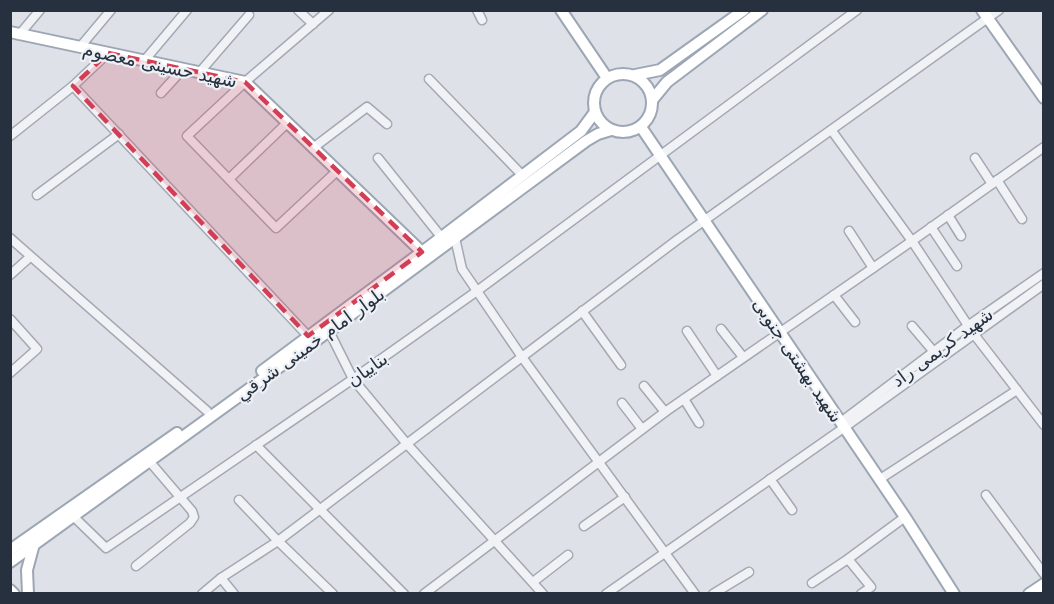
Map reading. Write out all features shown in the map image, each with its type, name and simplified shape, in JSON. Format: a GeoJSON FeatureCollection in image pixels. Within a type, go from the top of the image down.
{"type":"FeatureCollection","features":[{"type":"Feature","properties":{"kind":"main road"},"geometry":{"type":"LineString","coordinates":[[561,10],[608,78]]}},
{"type":"Feature","properties":{"kind":"main road"},"geometry":{"type":"LineString","coordinates":[[634,75],[660,70],[744,10]]}},
{"type":"Feature","properties":{"kind":"main road"},"geometry":{"type":"LineString","coordinates":[[653,99],[647,85],[634,75],[626,73],[608,78],[600,84],[594,102],[595,112],[604,125],[611,130],[626,132],[641,127],[650,115],[653,99],[667,81],[762,10]]}},
{"type":"Feature","properties":{"kind":"main road"},"geometry":{"type":"LineString","coordinates":[[985,15],[1044,98]]}},
{"type":"Feature","properties":{"kind":"main road","name":"شهید حسینی معصوم"},"geometry":{"type":"LineString","coordinates":[[15,33],[245,82],[286,124],[422,252]]}},
{"type":"Feature","properties":{"kind":"main road","name":"بلوار امام خمینی شرقي"},"geometry":{"type":"LineString","coordinates":[[10,562],[30,542],[523,176],[581,131],[595,112]]}},
{"type":"Feature","properties":{"kind":"main road","name":"شهید بهشتی جنوبی"},"geometry":{"type":"LineString","coordinates":[[641,127],[905,517],[954,594]]}},
{"type":"Feature","properties":{"kind":"main road","name":"بلوار امام خمینی شرقي"},"geometry":{"type":"LineString","coordinates":[[10,550],[30,542],[73,516],[150,462],[586,141],[611,130]]}},
{"type":"Feature","properties":{"kind":"main road"},"geometry":{"type":"LineString","coordinates":[[10,543],[30,542],[27,570],[28,594]]}},
{"type":"Feature","properties":{"kind":"main road"},"geometry":{"type":"LineString","coordinates":[[1029,594],[1044,584]]}},
{"type":"Feature","properties":{"kind":"main road"},"geometry":{"type":"LineString","coordinates":[[10,590],[14,594]]}},
{"type":"Feature","properties":{"kind":"street"},"geometry":{"type":"LineString","coordinates":[[15,33],[40,10]]}},
{"type":"Feature","properties":{"kind":"street"},"geometry":{"type":"LineString","coordinates":[[80,47],[111,10]]}},
{"type":"Feature","properties":{"kind":"street"},"geometry":{"type":"LineString","coordinates":[[144,61],[187,10]]}},
{"type":"Feature","properties":{"kind":"street"},"geometry":{"type":"LineString","coordinates":[[298,10],[313,24]]}},
{"type":"Feature","properties":{"kind":"street"},"geometry":{"type":"LineString","coordinates":[[329,10],[245,82],[187,136],[276,228],[337,171]]}},
{"type":"Feature","properties":{"kind":"street"},"geometry":{"type":"LineString","coordinates":[[477,10],[482,20]]}},
{"type":"Feature","properties":{"kind":"street","name":"بناییان"},"geometry":{"type":"LineString","coordinates":[[73,516],[106,548],[477,291],[857,10]]}},
{"type":"Feature","properties":{"kind":"street"},"geometry":{"type":"LineString","coordinates":[[202,594],[220,578],[278,541],[320,510],[677,240],[832,131],[985,15],[999,10]]}},
{"type":"Feature","properties":{"kind":"street"},"geometry":{"type":"LineString","coordinates":[[199,73],[249,15]]}},
{"type":"Feature","properties":{"kind":"street"},"geometry":{"type":"LineString","coordinates":[[10,136],[74,86],[108,54]]}},
{"type":"Feature","properties":{"kind":"street"},"geometry":{"type":"LineString","coordinates":[[160,93],[183,69]]}},
{"type":"Feature","properties":{"kind":"street"},"geometry":{"type":"LineString","coordinates":[[429,79],[523,176]]}},
{"type":"Feature","properties":{"kind":"street"},"geometry":{"type":"LineString","coordinates":[[74,86],[308,336]]}},
{"type":"Feature","properties":{"kind":"street"},"geometry":{"type":"LineString","coordinates":[[313,148],[367,106],[387,124]]}},
{"type":"Feature","properties":{"kind":"street"},"geometry":{"type":"LineString","coordinates":[[230,179],[286,124]]}},
{"type":"Feature","properties":{"kind":"street"},"geometry":{"type":"LineString","coordinates":[[832,131],[912,241],[971,329],[1044,425]]}},
{"type":"Feature","properties":{"kind":"street"},"geometry":{"type":"LineString","coordinates":[[37,195],[119,134]]}},
{"type":"Feature","properties":{"kind":"street"},"geometry":{"type":"LineString","coordinates":[[430,592],[665,412],[1044,147]]}},
{"type":"Feature","properties":{"kind":"street"},"geometry":{"type":"LineString","coordinates":[[378,158],[442,237]]}},
{"type":"Feature","properties":{"kind":"street"},"geometry":{"type":"LineString","coordinates":[[975,158],[1022,219]]}},
{"type":"Feature","properties":{"kind":"street"},"geometry":{"type":"LineString","coordinates":[[948,216],[961,236]]}},
{"type":"Feature","properties":{"kind":"street"},"geometry":{"type":"LineString","coordinates":[[931,228],[957,266]]}},
{"type":"Feature","properties":{"kind":"street"},"geometry":{"type":"LineString","coordinates":[[849,231],[873,268]]}},
{"type":"Feature","properties":{"kind":"street"},"geometry":{"type":"LineString","coordinates":[[10,238],[207,411]]}},
{"type":"Feature","properties":{"kind":"street"},"geometry":{"type":"LineString","coordinates":[[455,238],[462,269],[522,357],[695,594]]}},
{"type":"Feature","properties":{"kind":"street"},"geometry":{"type":"LineString","coordinates":[[10,275],[30,256]]}},
{"type":"Feature","properties":{"kind":"street","name":"شهید کریمی راد"},"geometry":{"type":"LineString","coordinates":[[843,425],[1044,273]]}},
{"type":"Feature","properties":{"kind":"street","name":"شهید کریمی راد"},"geometry":{"type":"LineString","coordinates":[[843,425],[934,352],[1044,284]]}},
{"type":"Feature","properties":{"kind":"street"},"geometry":{"type":"LineString","coordinates":[[834,295],[855,322]]}},
{"type":"Feature","properties":{"kind":"street"},"geometry":{"type":"LineString","coordinates":[[582,311],[621,365]]}},
{"type":"Feature","properties":{"kind":"street"},"geometry":{"type":"LineString","coordinates":[[10,319],[37,349],[10,373]]}},
{"type":"Feature","properties":{"kind":"street"},"geometry":{"type":"LineString","coordinates":[[912,326],[934,352]]}},
{"type":"Feature","properties":{"kind":"street"},"geometry":{"type":"LineString","coordinates":[[721,329],[743,357]]}},
{"type":"Feature","properties":{"kind":"street"},"geometry":{"type":"LineString","coordinates":[[329,331],[353,379],[407,444],[543,594]]}},
{"type":"Feature","properties":{"kind":"street"},"geometry":{"type":"LineString","coordinates":[[687,331],[717,376]]}},
{"type":"Feature","properties":{"kind":"street"},"geometry":{"type":"LineString","coordinates":[[644,386],[665,412]]}},
{"type":"Feature","properties":{"kind":"street"},"geometry":{"type":"LineString","coordinates":[[879,479],[1017,390]]}},
{"type":"Feature","properties":{"kind":"street"},"geometry":{"type":"LineString","coordinates":[[684,399],[699,423]]}},
{"type":"Feature","properties":{"kind":"street"},"geometry":{"type":"LineString","coordinates":[[622,403],[642,429]]}},
{"type":"Feature","properties":{"kind":"street"},"geometry":{"type":"LineString","coordinates":[[606,594],[843,425]]}},
{"type":"Feature","properties":{"kind":"street"},"geometry":{"type":"LineString","coordinates":[[256,445],[404,594]]}},
{"type":"Feature","properties":{"kind":"street"},"geometry":{"type":"LineString","coordinates":[[136,566],[190,523],[194,517],[192,511],[150,462]]}},
{"type":"Feature","properties":{"kind":"street"},"geometry":{"type":"LineString","coordinates":[[770,479],[792,510]]}},
{"type":"Feature","properties":{"kind":"street"},"geometry":{"type":"LineString","coordinates":[[986,495],[1044,573]]}},
{"type":"Feature","properties":{"kind":"street"},"geometry":{"type":"LineString","coordinates":[[584,526],[625,497]]}},
{"type":"Feature","properties":{"kind":"street"},"geometry":{"type":"LineString","coordinates":[[239,500],[333,594]]}},
{"type":"Feature","properties":{"kind":"street"},"geometry":{"type":"LineString","coordinates":[[812,583],[848,560],[905,517]]}},
{"type":"Feature","properties":{"kind":"street"},"geometry":{"type":"LineString","coordinates":[[533,582],[568,555]]}},
{"type":"Feature","properties":{"kind":"street"},"geometry":{"type":"LineString","coordinates":[[848,560],[871,586],[861,594]]}},
{"type":"Feature","properties":{"kind":"street"},"geometry":{"type":"LineString","coordinates":[[713,594],[748,572]]}},
{"type":"Feature","properties":{"kind":"street"},"geometry":{"type":"LineString","coordinates":[[220,578],[234,594]]}},
{"type":"Feature","properties":{"kind":"highlighted area"},"geometry":{"type":"Polygon","coordinates":[[[108,53],[245,82],[422,252],[308,336],[73,86],[108,53]]]}}]}
